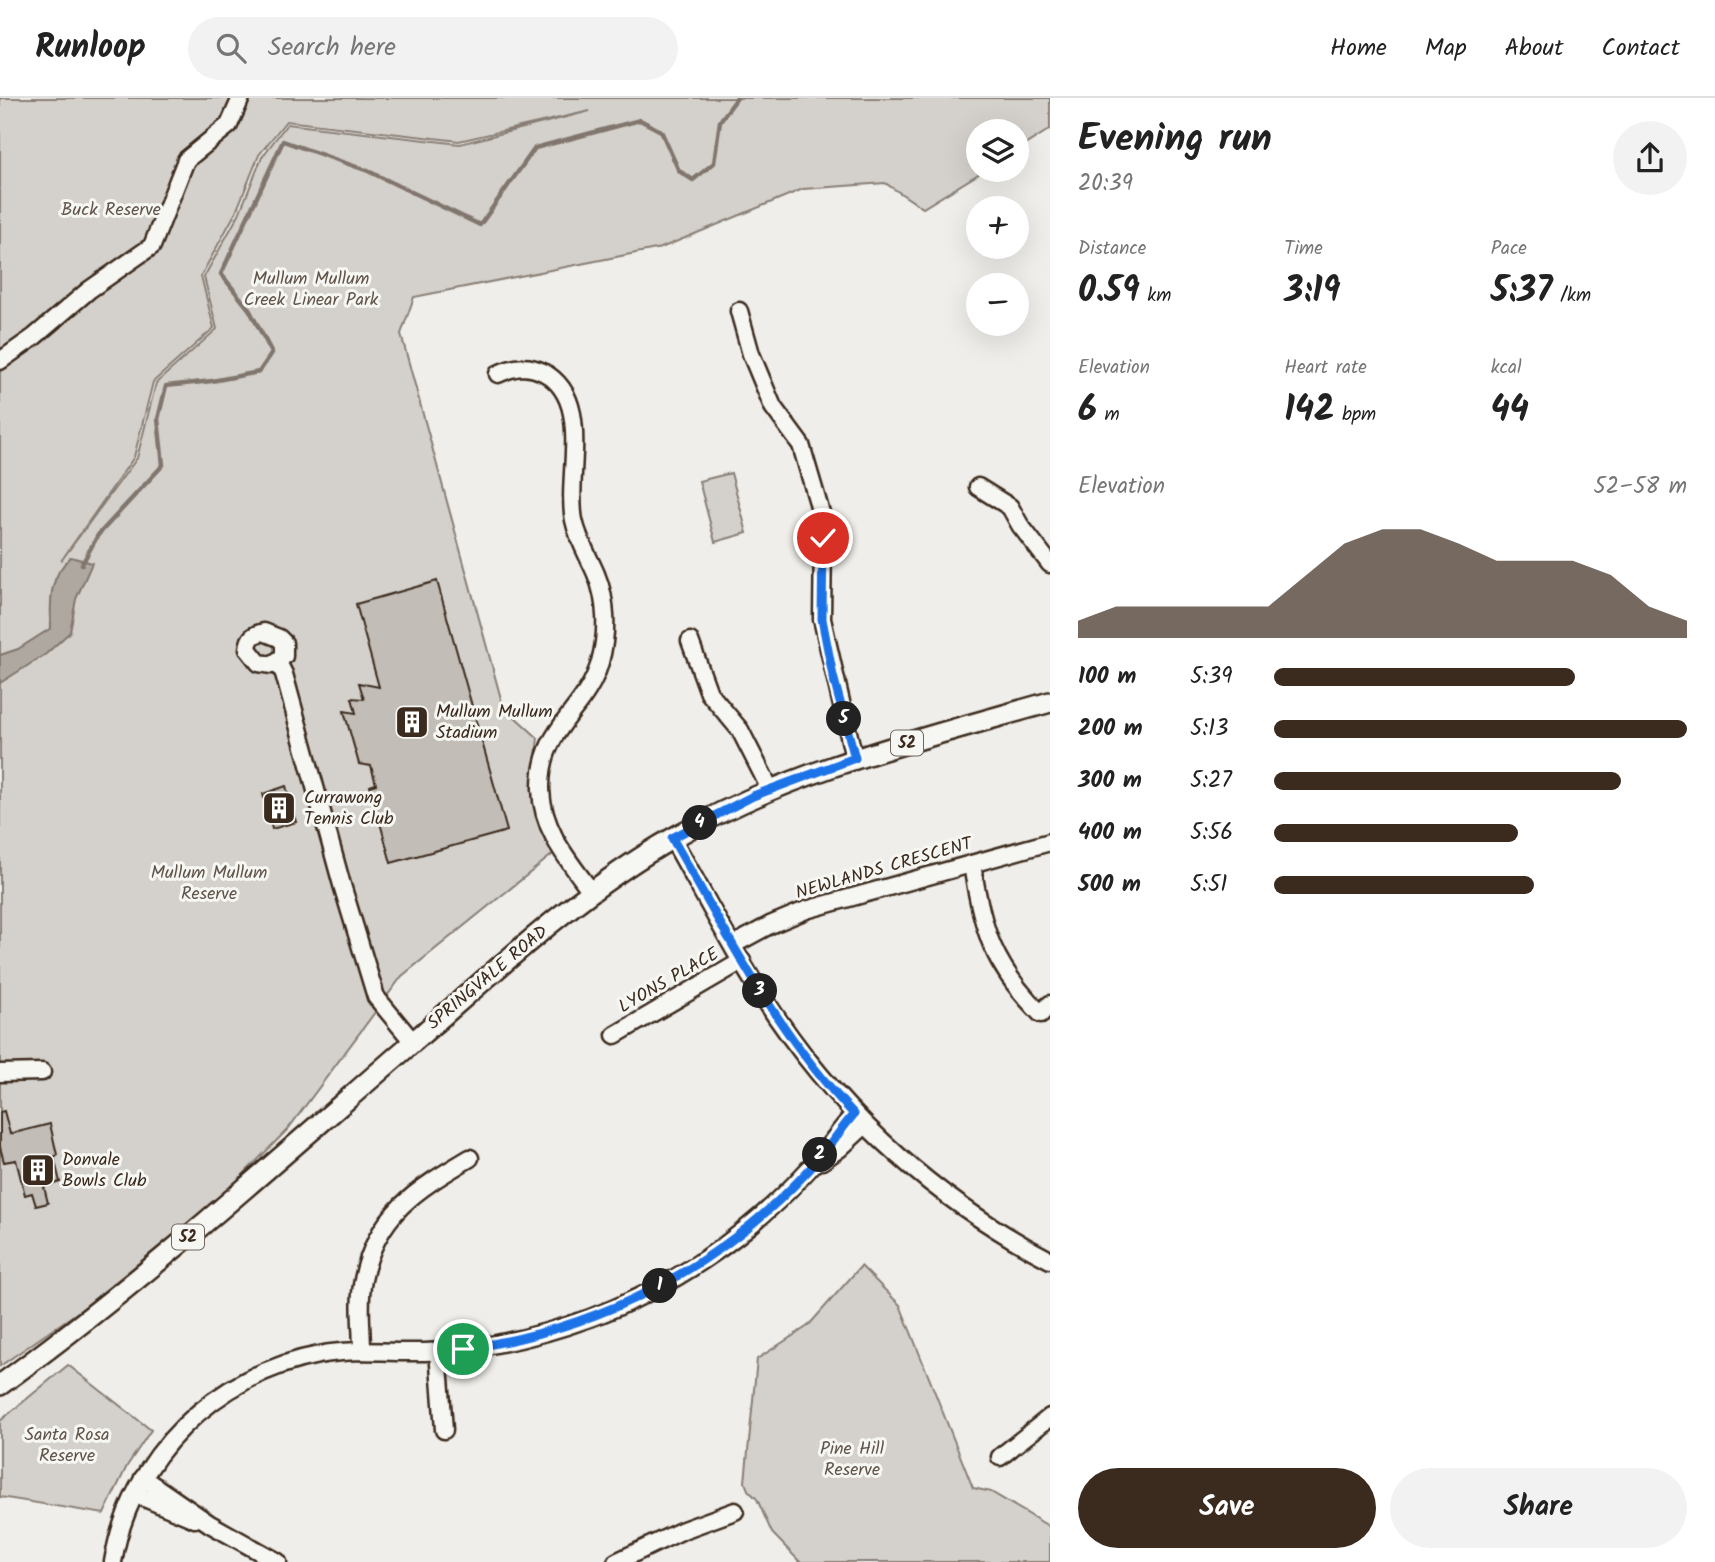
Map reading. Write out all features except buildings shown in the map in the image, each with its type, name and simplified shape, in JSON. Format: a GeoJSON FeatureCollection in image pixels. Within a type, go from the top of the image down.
{"type":"FeatureCollection","features":[{"type":"Feature","properties":{"kind":"main road","name":"SPRINGVALE ROAD"},"geometry":{"type":"LineString","coordinates":[[0,1385],[96,1314],[591,891],[672,838],[770,789],[855,758],[1050,702]]}},
{"type":"Feature","properties":{"kind":"street"},"geometry":{"type":"LineString","coordinates":[[0,361],[34,337],[89,290],[152,246],[186,160],[229,125],[241,98]]}},
{"type":"Feature","properties":{"kind":"street"},"geometry":{"type":"LineString","coordinates":[[740,311],[751,354],[773,407],[801,445],[821,513],[822,619],[833,676],[855,758]]}},
{"type":"Feature","properties":{"kind":"street"},"geometry":{"type":"LineString","coordinates":[[498,374],[512,367],[521,367],[539,370],[550,376],[564,392],[574,427],[571,494],[573,518],[580,544],[600,584],[606,614],[605,632],[600,662],[589,690],[560,726],[549,746],[543,765],[541,791],[550,830],[591,891]]}},
{"type":"Feature","properties":{"kind":"street"},"geometry":{"type":"LineString","coordinates":[[978,486],[1010,507],[1020,525],[1050,564]]}},
{"type":"Feature","properties":{"kind":"street"},"geometry":{"type":"LineString","coordinates":[[690,641],[709,693],[740,730],[770,789]]}},
{"type":"Feature","properties":{"kind":"street"},"geometry":{"type":"LineString","coordinates":[[278,662],[284,674],[376,997],[413,1042]]}},
{"type":"Feature","properties":{"kind":"street"},"geometry":{"type":"LineString","coordinates":[[672,838],[777,1017],[800,1050],[859,1120],[945,1194],[1003,1233],[1050,1260]]}},
{"type":"Feature","properties":{"kind":"street","name":"NEWLANDS CRESCENT"},"geometry":{"type":"LineString","coordinates":[[733,945],[798,913],[1050,842]]}},
{"type":"Feature","properties":{"kind":"street"},"geometry":{"type":"LineString","coordinates":[[972,864],[980,910],[996,956],[1015,987],[1041,1014],[1050,1004]]}},
{"type":"Feature","properties":{"kind":"street","name":"LYONS PLACE"},"geometry":{"type":"LineString","coordinates":[[615,1035],[742,961]]}},
{"type":"Feature","properties":{"kind":"street"},"geometry":{"type":"LineString","coordinates":[[0,1073],[42,1072]]}},
{"type":"Feature","properties":{"kind":"street"},"geometry":{"type":"LineString","coordinates":[[113,1562],[119,1535],[135,1494],[163,1448],[187,1421],[216,1398],[247,1379],[299,1359],[341,1352],[439,1351],[487,1345],[539,1334],[591,1318],[676,1278],[720,1248],[774,1204],[859,1120]]}},
{"type":"Feature","properties":{"kind":"street"},"geometry":{"type":"LineString","coordinates":[[362,1351],[363,1281],[378,1236],[392,1214],[411,1197],[470,1158]]}},
{"type":"Feature","properties":{"kind":"street"},"geometry":{"type":"LineString","coordinates":[[439,1351],[444,1430]]}},
{"type":"Feature","properties":{"kind":"street"},"geometry":{"type":"LineString","coordinates":[[1000,1457],[1050,1417]]}},
{"type":"Feature","properties":{"kind":"street"},"geometry":{"type":"LineString","coordinates":[[143,1478],[210,1524],[278,1562]]}},
{"type":"Feature","properties":{"kind":"street"},"geometry":{"type":"LineString","coordinates":[[135,1494],[174,1512],[210,1524]]}},
{"type":"Feature","properties":{"kind":"street"},"geometry":{"type":"LineString","coordinates":[[616,1562],[683,1530],[735,1511]]}},
{"type":"Feature","properties":{"kind":"green space"},"geometry":{"type":"Polygon","coordinates":[[[0,98],[1050,98],[1050,129],[1029,142],[1029,119],[966,119],[966,182],[923,208],[885,183],[803,189],[661,248],[414,297],[401,334],[503,706],[538,738],[533,782],[558,850],[402,976],[288,1129],[222,1196],[82,1309],[0,1366],[0,98]],[[590,111],[459,141],[286,121],[259,155],[236,212],[201,276],[214,328],[153,382],[134,457],[61,561],[137,458],[156,383],[217,329],[204,277],[239,214],[262,157],[287,124],[460,144],[590,111]]]}},
{"type":"Feature","properties":{"kind":"green space"},"geometry":{"type":"Polygon","coordinates":[[[731,473],[747,533],[715,542],[699,481],[731,473]]]}},
{"type":"Feature","properties":{"kind":"green space","name":"Pine Hill Reserve"},"geometry":{"type":"Polygon","coordinates":[[[861,1266],[900,1305],[973,1488],[991,1492],[1050,1527],[1050,1562],[800,1562],[772,1533],[757,1499],[748,1490],[745,1482],[757,1359],[808,1326],[861,1266]]]}},
{"type":"Feature","properties":{"kind":"green space","name":"Santa Rosa Reserve"},"geometry":{"type":"Polygon","coordinates":[[[68,1365],[151,1430],[127,1466],[104,1514],[0,1497],[0,1421],[68,1365]]]}},
{"type":"Feature","properties":{"kind":"shaded area"},"geometry":{"type":"Polygon","coordinates":[[[71,557],[92,563],[76,599],[70,632],[46,654],[0,683],[0,655],[18,649],[51,628],[52,590],[58,572],[71,557]]]}},
{"type":"Feature","properties":{"kind":"waterway"},"geometry":{"type":"LineString","coordinates":[[82,564],[98,535],[163,465],[158,419],[166,386],[259,372],[272,353],[249,309],[221,274],[283,141],[368,171],[480,225],[535,148],[640,120],[661,131],[679,171],[693,180],[714,163],[720,121],[737,98]]}},
{"type":"Feature","properties":{"kind":"place","name":"Mullum Mullum Stadium"},"geometry":{"type":"Point","coordinates":[412,722]}},
{"type":"Feature","properties":{"kind":"place","name":"Currawong Tennis Club"},"geometry":{"type":"Point","coordinates":[279,808]}},
{"type":"Feature","properties":{"kind":"place","name":"Donvale Bowls Club"},"geometry":{"type":"Point","coordinates":[38,1170]}},
{"type":"Feature","properties":{"kind":"route"},"geometry":{"type":"LineString","coordinates":[[463,1349],[565,1327],[633,1300],[676,1278],[743,1231],[774,1204],[808,1170],[854,1114],[836,1096],[777,1017],[672,838],[753,796],[855,758],[833,676],[822,619],[823,538]]}},
{"type":"Feature","properties":{"kind":"park label","name":"Buck Reserve"},"geometry":{"type":"Point","coordinates":[111,210]}},
{"type":"Feature","properties":{"kind":"park label","name":"Mullum Mullum Creek Linear Park"},"geometry":{"type":"Point","coordinates":[311,289]}},
{"type":"Feature","properties":{"kind":"park label","name":"Mullum Mullum Reserve"},"geometry":{"type":"Point","coordinates":[209,883]}}]}
